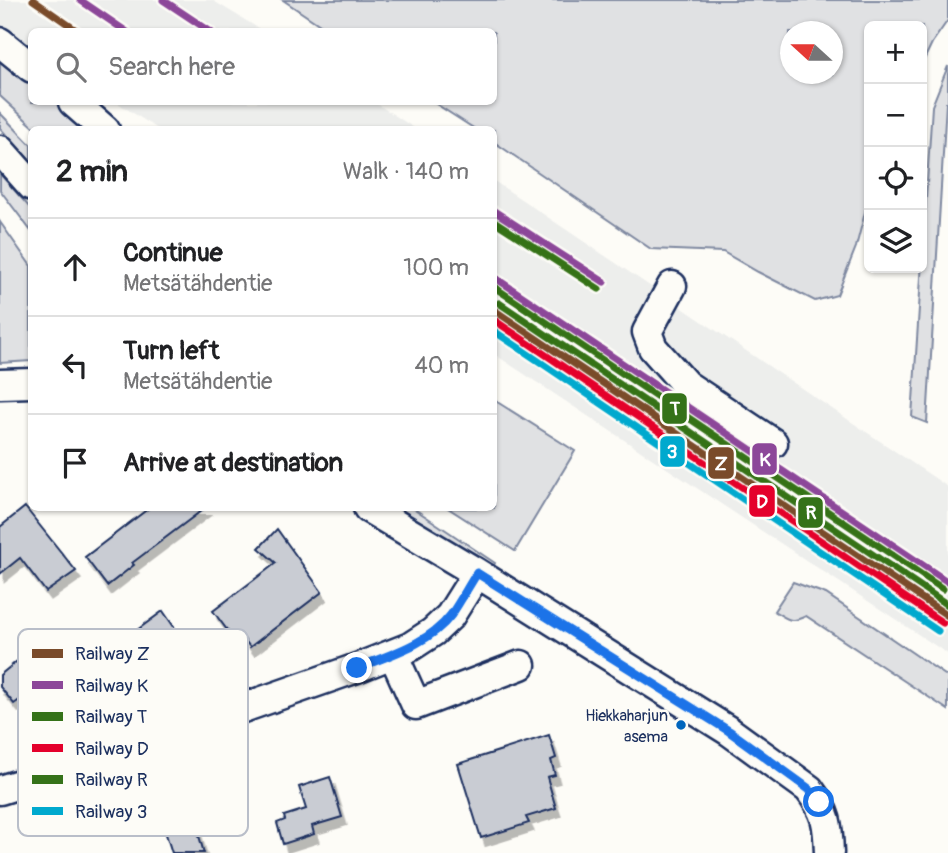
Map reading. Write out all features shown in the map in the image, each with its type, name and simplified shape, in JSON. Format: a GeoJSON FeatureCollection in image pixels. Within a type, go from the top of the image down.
{"type":"FeatureCollection","features":[{"type":"Feature","properties":{"kind":"street"},"geometry":{"type":"LineString","coordinates":[[0,42],[28,65]]}},
{"type":"Feature","properties":{"kind":"street"},"geometry":{"type":"LineString","coordinates":[[76,105],[100,126]]}},
{"type":"Feature","properties":{"kind":"street"},"geometry":{"type":"LineString","coordinates":[[0,150],[28,182]]}},
{"type":"Feature","properties":{"kind":"street"},"geometry":{"type":"LineString","coordinates":[[672,286],[647,332],[653,348],[686,385],[773,443]]}},
{"type":"Feature","properties":{"kind":"street"},"geometry":{"type":"LineString","coordinates":[[0,384],[28,383]]}},
{"type":"Feature","properties":{"kind":"street"},"geometry":{"type":"LineString","coordinates":[[373,511],[729,731],[809,789],[826,816],[829,853]]}},
{"type":"Feature","properties":{"kind":"street"},"geometry":{"type":"LineString","coordinates":[[248,706],[410,647],[433,632],[450,616],[477,573]]}},
{"type":"Feature","properties":{"kind":"street"},"geometry":{"type":"LineString","coordinates":[[393,654],[416,705],[521,665]]}},
{"type":"Feature","properties":{"kind":"street"},"geometry":{"type":"LineString","coordinates":[[0,790],[18,784]]}},
{"type":"Feature","properties":{"kind":"shaded area"},"geometry":{"type":"Polygon","coordinates":[[[0,0],[212,0],[258,28],[28,28],[28,43],[0,24],[0,0]]]}},
{"type":"Feature","properties":{"kind":"shaded area"},"geometry":{"type":"Polygon","coordinates":[[[283,0],[948,0],[948,20],[927,54],[927,21],[864,21],[864,216],[856,247],[837,295],[815,301],[723,252],[651,249],[497,144],[497,126],[470,126],[438,105],[497,105],[497,28],[325,28],[283,0]]]}},
{"type":"Feature","properties":{"kind":"shaded area"},"geometry":{"type":"Polygon","coordinates":[[[0,52],[28,74],[28,105],[66,105],[91,126],[33,126],[0,96],[0,52]]]}},
{"type":"Feature","properties":{"kind":"shaded area"},"geometry":{"type":"Polygon","coordinates":[[[948,66],[948,103],[927,423],[912,417],[921,273],[927,273],[927,184],[932,106],[948,66]]]}},
{"type":"Feature","properties":{"kind":"shaded area"},"geometry":{"type":"Polygon","coordinates":[[[121,105],[379,105],[411,126],[153,126],[121,105]]]}},
{"type":"Feature","properties":{"kind":"shaded area"},"geometry":{"type":"Polygon","coordinates":[[[0,113],[28,142],[28,159],[0,128],[0,113]]]}},
{"type":"Feature","properties":{"kind":"shaded area"},"geometry":{"type":"Polygon","coordinates":[[[0,174],[28,206],[28,227],[0,190],[0,174]]]}},
{"type":"Feature","properties":{"kind":"shaded area"},"geometry":{"type":"Polygon","coordinates":[[[497,183],[948,487],[948,654],[497,356],[497,183]]]}},
{"type":"Feature","properties":{"kind":"shaded area"},"geometry":{"type":"Polygon","coordinates":[[[0,222],[28,262],[28,361],[0,363],[0,222]]]}},
{"type":"Feature","properties":{"kind":"shaded area"},"geometry":{"type":"Polygon","coordinates":[[[497,402],[575,451],[515,551],[453,511],[497,511],[497,402]]]}},
{"type":"Feature","properties":{"kind":"shaded area"},"geometry":{"type":"Polygon","coordinates":[[[404,511],[417,511],[495,563],[493,567],[404,511]]]}},
{"type":"Feature","properties":{"kind":"shaded area"},"geometry":{"type":"Polygon","coordinates":[[[793,582],[826,594],[948,677],[948,710],[806,616],[793,620],[774,611],[793,582]]]}},
{"type":"Feature","properties":{"kind":"building"},"geometry":{"type":"Polygon","coordinates":[[[25,507],[76,571],[46,592],[20,558],[0,574],[0,527],[25,507]]]}},
{"type":"Feature","properties":{"kind":"building"},"geometry":{"type":"Polygon","coordinates":[[[145,511],[201,511],[132,563],[134,565],[107,586],[85,557],[145,511]]]}},
{"type":"Feature","properties":{"kind":"building"},"geometry":{"type":"Polygon","coordinates":[[[277,529],[322,592],[250,647],[248,629],[226,629],[213,611],[276,563],[259,548],[277,529]]]}},
{"type":"Feature","properties":{"kind":"building"},"geometry":{"type":"Polygon","coordinates":[[[163,611],[175,629],[139,629],[163,611]]]}},
{"type":"Feature","properties":{"kind":"building"},"geometry":{"type":"Polygon","coordinates":[[[18,660],[18,701],[14,704],[0,687],[0,675],[18,660]]]}},
{"type":"Feature","properties":{"kind":"building"},"geometry":{"type":"Polygon","coordinates":[[[549,735],[556,758],[551,760],[555,775],[547,777],[556,808],[526,817],[529,823],[481,838],[458,764],[549,735]]]}},
{"type":"Feature","properties":{"kind":"building"},"geometry":{"type":"Polygon","coordinates":[[[330,777],[342,817],[312,826],[314,834],[283,844],[277,823],[285,820],[284,816],[306,809],[299,787],[330,777]]]}},
{"type":"Feature","properties":{"kind":"building"},"geometry":{"type":"Polygon","coordinates":[[[167,836],[199,836],[204,853],[172,853],[167,836]]]}},
{"type":"Feature","properties":{"kind":"rail line","name":"Z"},"geometry":{"type":"LineString","coordinates":[[33,0],[73,28]]}},
{"type":"Feature","properties":{"kind":"rail line","name":"K"},"geometry":{"type":"LineString","coordinates":[[80,0],[121,28]]}},
{"type":"Feature","properties":{"kind":"rail line","name":"K"},"geometry":{"type":"LineString","coordinates":[[163,0],[205,28]]}},
{"type":"Feature","properties":{"kind":"rail line","name":"K"},"geometry":{"type":"LineString","coordinates":[[497,213],[604,282]]}},
{"type":"Feature","properties":{"kind":"rail line","name":"T"},"geometry":{"type":"LineString","coordinates":[[497,223],[599,289]]}},
{"type":"Feature","properties":{"kind":"rail line","name":"K"},"geometry":{"type":"LineString","coordinates":[[497,279],[948,582]]}},
{"type":"Feature","properties":{"kind":"rail line","name":"T"},"geometry":{"type":"LineString","coordinates":[[497,289],[943,589]]}},
{"type":"Feature","properties":{"kind":"rail line","name":"R"},"geometry":{"type":"LineString","coordinates":[[499,303],[948,605]]}},
{"type":"Feature","properties":{"kind":"rail line","name":"Z"},"geometry":{"type":"LineString","coordinates":[[497,312],[948,616]]}},
{"type":"Feature","properties":{"kind":"rail line","name":"D"},"geometry":{"type":"LineString","coordinates":[[497,322],[943,623]]}},
{"type":"Feature","properties":{"kind":"rail line","name":"3"},"geometry":{"type":"LineString","coordinates":[[497,333],[938,631]]}},
{"type":"Feature","properties":{"kind":"place","name":"Hiekkaharjun asema"},"geometry":{"type":"Point","coordinates":[681,725]}},
{"type":"Feature","properties":{"kind":"route"},"geometry":{"type":"LineString","coordinates":[[357,668],[410,647],[433,632],[450,616],[477,573],[729,731],[809,789],[819,802]]}}]}
